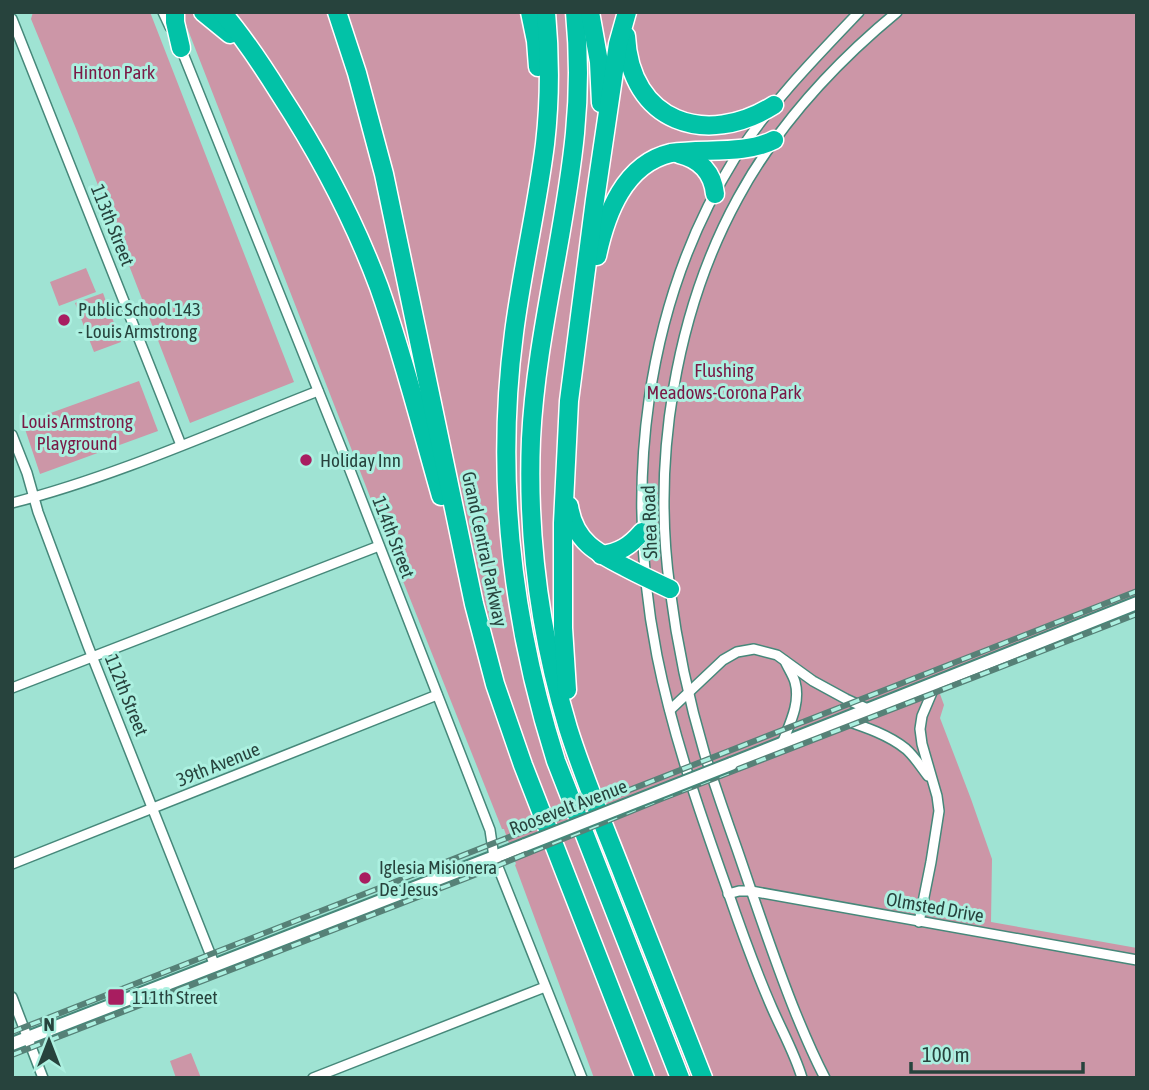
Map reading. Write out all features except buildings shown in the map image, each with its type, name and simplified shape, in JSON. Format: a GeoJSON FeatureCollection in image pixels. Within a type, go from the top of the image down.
{"type":"FeatureCollection","features":[{"type":"Feature","properties":{"kind":"highway"},"geometry":{"type":"LineString","coordinates":[[175,12],[181,48]]}},
{"type":"Feature","properties":{"kind":"highway"},"geometry":{"type":"LineString","coordinates":[[203,12],[231,35],[267,73]]}},
{"type":"Feature","properties":{"kind":"highway"},"geometry":{"type":"LineString","coordinates":[[222,12],[250,47],[316,153],[369,263],[388,315],[478,625]]}},
{"type":"Feature","properties":{"kind":"highway","name":"Grand Central Parkway"},"geometry":{"type":"LineString","coordinates":[[337,12],[360,83],[384,174],[478,625],[495,684],[523,765],[645,1078]]}},
{"type":"Feature","properties":{"kind":"highway"},"geometry":{"type":"LineString","coordinates":[[530,12],[539,71],[542,165]]}},
{"type":"Feature","properties":{"kind":"highway","name":"Grand Central Parkway"},"geometry":{"type":"LineString","coordinates":[[546,12],[548,102],[542,165],[514,330],[506,413],[510,548],[533,681],[556,761],[680,1078]]}},
{"type":"Feature","properties":{"kind":"highway"},"geometry":{"type":"LineString","coordinates":[[575,12],[578,68],[575,131],[569,183],[536,379],[532,421],[530,483],[535,566],[557,689],[582,769],[703,1078]]}},
{"type":"Feature","properties":{"kind":"highway"},"geometry":{"type":"LineString","coordinates":[[590,12],[599,62],[601,98],[595,200]]}},
{"type":"Feature","properties":{"kind":"highway"},"geometry":{"type":"LineString","coordinates":[[582,769],[569,707],[564,660],[563,523],[567,433],[595,200],[618,44],[627,12]]}},
{"type":"Feature","properties":{"kind":"highway"},"geometry":{"type":"LineString","coordinates":[[627,12],[626,39],[633,75],[645,95],[667,114],[690,124],[714,126],[746,119],[774,105]]}},
{"type":"Feature","properties":{"kind":"highway"},"geometry":{"type":"LineString","coordinates":[[576,345],[610,212],[633,175],[647,163],[665,154],[742,148],[774,140]]}},
{"type":"Feature","properties":{"kind":"highway"},"geometry":{"type":"LineString","coordinates":[[665,154],[685,155],[703,166],[712,178],[715,194]]}},
{"type":"Feature","properties":{"kind":"highway"},"geometry":{"type":"LineString","coordinates":[[567,433],[570,516],[575,528],[583,540],[601,555],[670,589]]}},
{"type":"Feature","properties":{"kind":"highway"},"geometry":{"type":"LineString","coordinates":[[601,555],[626,548],[642,532]]}},
{"type":"Feature","properties":{"kind":"main road","name":"Roosevelt Avenue"},"geometry":{"type":"LineString","coordinates":[[12,1044],[526,845],[1137,603]]}},
{"type":"Feature","properties":{"kind":"street","name":"114th Street"},"geometry":{"type":"LineString","coordinates":[[163,12],[181,48],[379,546],[490,830],[495,857],[582,1078]]}},
{"type":"Feature","properties":{"kind":"street","name":"Shea Road"},"geometry":{"type":"LineString","coordinates":[[802,1078],[758,975],[728,894],[691,785],[670,710],[657,657],[645,578],[641,489],[645,424],[658,350],[685,260],[701,220],[742,148],[774,105],[859,12]]}},
{"type":"Feature","properties":{"kind":"street","name":"Shea Road"},"geometry":{"type":"LineString","coordinates":[[825,1078],[791,1001],[751,891],[705,753],[689,692],[670,589],[664,525],[666,461],[672,396],[680,356],[700,285],[739,195],[774,140],[825,78],[897,12]]}},
{"type":"Feature","properties":{"kind":"street","name":"113th Street"},"geometry":{"type":"LineString","coordinates":[[12,19],[181,444]]}},
{"type":"Feature","properties":{"kind":"street"},"geometry":{"type":"LineString","coordinates":[[12,503],[90,480],[318,391]]}},
{"type":"Feature","properties":{"kind":"street","name":"112th Street"},"geometry":{"type":"LineString","coordinates":[[12,435],[92,656],[215,966]]}},
{"type":"Feature","properties":{"kind":"street"},"geometry":{"type":"LineString","coordinates":[[12,688],[379,546]]}},
{"type":"Feature","properties":{"kind":"street"},"geometry":{"type":"LineString","coordinates":[[670,710],[723,660],[737,652],[754,649],[777,655],[823,686],[870,710]]}},
{"type":"Feature","properties":{"kind":"street"},"geometry":{"type":"LineString","coordinates":[[782,744],[795,709],[796,695],[794,680],[784,660]]}},
{"type":"Feature","properties":{"kind":"street"},"geometry":{"type":"LineString","coordinates":[[919,922],[938,820],[937,796],[920,729],[924,710],[936,683]]}},
{"type":"Feature","properties":{"kind":"street","name":"39th Avenue"},"geometry":{"type":"LineString","coordinates":[[12,864],[436,695]]}},
{"type":"Feature","properties":{"kind":"street"},"geometry":{"type":"LineString","coordinates":[[844,720],[898,744],[912,755],[932,780]]}},
{"type":"Feature","properties":{"kind":"street","name":"Olmsted Drive"},"geometry":{"type":"LineString","coordinates":[[728,894],[751,891],[1137,960]]}},
{"type":"Feature","properties":{"kind":"street"},"geometry":{"type":"LineString","coordinates":[[313,1078],[545,987]]}},
{"type":"Feature","properties":{"kind":"street"},"geometry":{"type":"LineString","coordinates":[[12,997],[43,1078]]}},
{"type":"Feature","properties":{"kind":"green space","name":"Hinton Park"},"geometry":{"type":"Polygon","coordinates":[[[33,12],[150,12],[294,382],[190,423],[31,19],[33,12]]]}},
{"type":"Feature","properties":{"kind":"green space","name":"Flushing Meadows-Corona Park"},"geometry":{"type":"Polygon","coordinates":[[[181,12],[1137,12],[1137,603],[936,683],[944,705],[940,718],[992,859],[991,922],[1137,948],[1137,1078],[594,1078],[504,829],[397,566],[181,12]]]}},
{"type":"Feature","properties":{"kind":"green space"},"geometry":{"type":"Polygon","coordinates":[[[86,268],[96,292],[59,306],[50,282],[86,268]]]}},
{"type":"Feature","properties":{"kind":"green space"},"geometry":{"type":"Polygon","coordinates":[[[103,293],[121,342],[94,352],[75,303],[103,293]]]}},
{"type":"Feature","properties":{"kind":"green space","name":"Louis Armstrong Playground"},"geometry":{"type":"Polygon","coordinates":[[[139,381],[158,431],[40,474],[23,423],[139,381]]]}},
{"type":"Feature","properties":{"kind":"green space"},"geometry":{"type":"Polygon","coordinates":[[[191,1053],[201,1078],[176,1078],[170,1061],[191,1053]]]}},
{"type":"Feature","properties":{"kind":"railway"},"geometry":{"type":"LineString","coordinates":[[12,1032],[1137,591]]}},
{"type":"Feature","properties":{"kind":"railway"},"geometry":{"type":"LineString","coordinates":[[12,1055],[1137,614]]}},
{"type":"Feature","properties":{"kind":"place","name":"Public School 143 - Louis Armstrong"},"geometry":{"type":"Point","coordinates":[64,320]}},
{"type":"Feature","properties":{"kind":"place","name":"Holiday Inn"},"geometry":{"type":"Point","coordinates":[306,460]}},
{"type":"Feature","properties":{"kind":"place","name":"Iglesia Misionera De Jesus"},"geometry":{"type":"Point","coordinates":[365,878]}},
{"type":"Feature","properties":{"kind":"place","name":"111th Street"},"geometry":{"type":"Point","coordinates":[116,997]}}]}
